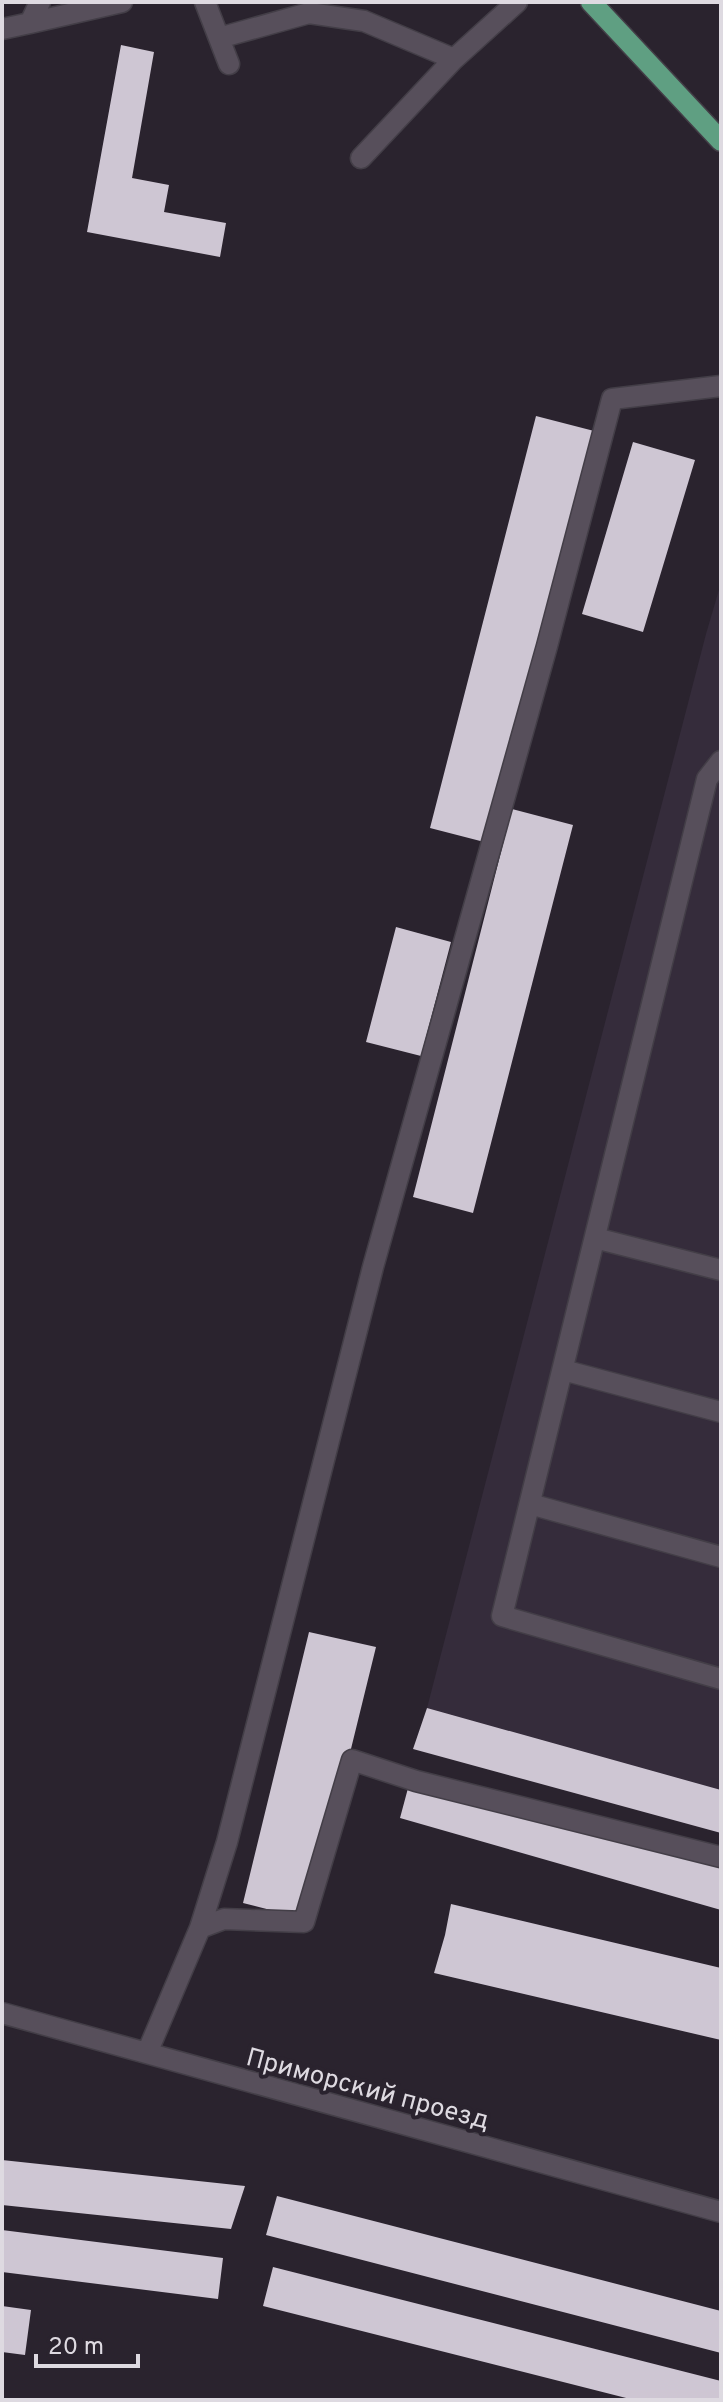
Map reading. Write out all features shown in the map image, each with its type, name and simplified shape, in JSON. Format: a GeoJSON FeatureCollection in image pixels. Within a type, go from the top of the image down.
{"type":"FeatureCollection","features":[{"type":"Feature","properties":{"kind":"main road"},"geometry":{"type":"LineString","coordinates":[[591,2],[721,141]]}},
{"type":"Feature","properties":{"kind":"street"},"geometry":{"type":"LineString","coordinates":[[30,23],[40,2]]}},
{"type":"Feature","properties":{"kind":"street"},"geometry":{"type":"LineString","coordinates":[[2,29],[122,2]]}},
{"type":"Feature","properties":{"kind":"street"},"geometry":{"type":"LineString","coordinates":[[205,2],[229,64]]}},
{"type":"Feature","properties":{"kind":"street"},"geometry":{"type":"LineString","coordinates":[[361,158],[454,59],[517,2]]}},
{"type":"Feature","properties":{"kind":"street"},"geometry":{"type":"LineString","coordinates":[[219,38],[309,13],[364,21],[454,59]]}},
{"type":"Feature","properties":{"kind":"street"},"geometry":{"type":"LineString","coordinates":[[147,2053],[200,1928],[227,1842],[373,1267],[547,646],[612,399],[721,386]]}},
{"type":"Feature","properties":{"kind":"street"},"geometry":{"type":"LineString","coordinates":[[721,761],[707,779],[502,1616],[721,1679]]}},
{"type":"Feature","properties":{"kind":"street"},"geometry":{"type":"LineString","coordinates":[[595,1238],[721,1270]]}},
{"type":"Feature","properties":{"kind":"street"},"geometry":{"type":"LineString","coordinates":[[563,1370],[721,1412]]}},
{"type":"Feature","properties":{"kind":"street"},"geometry":{"type":"LineString","coordinates":[[530,1504],[721,1557]]}},
{"type":"Feature","properties":{"kind":"street"},"geometry":{"type":"LineString","coordinates":[[200,1928],[224,1919],[304,1922],[352,1760],[416,1781],[721,1857]]}},
{"type":"Feature","properties":{"kind":"street","name":"Приморский проезд"},"geometry":{"type":"LineString","coordinates":[[2,2013],[721,2212]]}},
{"type":"Feature","properties":{"kind":"shaded area"},"geometry":{"type":"Polygon","coordinates":[[[721,583],[721,1790],[427,1708],[721,583]]]}},
{"type":"Feature","properties":{"kind":"building"},"geometry":{"type":"Polygon","coordinates":[[[121,45],[154,52],[132,178],[169,185],[164,212],[226,223],[220,257],[87,232],[121,45]]]}},
{"type":"Feature","properties":{"kind":"building"},"geometry":{"type":"Polygon","coordinates":[[[536,416],[598,432],[492,844],[430,828],[536,416]]]}},
{"type":"Feature","properties":{"kind":"building"},"geometry":{"type":"Polygon","coordinates":[[[633,442],[695,460],[643,632],[582,614],[633,442]]]}},
{"type":"Feature","properties":{"kind":"building"},"geometry":{"type":"Polygon","coordinates":[[[512,809],[573,825],[473,1213],[413,1197],[512,809]]]}},
{"type":"Feature","properties":{"kind":"building"},"geometry":{"type":"Polygon","coordinates":[[[396,927],[451,942],[421,1056],[366,1042],[396,927]]]}},
{"type":"Feature","properties":{"kind":"building"},"geometry":{"type":"Polygon","coordinates":[[[309,1632],[376,1647],[309,1920],[243,1903],[309,1632]]]}},
{"type":"Feature","properties":{"kind":"building"},"geometry":{"type":"Polygon","coordinates":[[[427,1708],[721,1790],[721,1833],[413,1749],[427,1708]]]}},
{"type":"Feature","properties":{"kind":"building"},"geometry":{"type":"Polygon","coordinates":[[[411,1777],[721,1865],[721,1910],[400,1818],[411,1777]]]}},
{"type":"Feature","properties":{"kind":"building"},"geometry":{"type":"Polygon","coordinates":[[[451,1904],[721,1968],[721,2040],[434,1973],[451,1904]]]}},
{"type":"Feature","properties":{"kind":"building"},"geometry":{"type":"Polygon","coordinates":[[[2,2160],[245,2186],[231,2229],[2,2205],[2,2160]]]}},
{"type":"Feature","properties":{"kind":"building"},"geometry":{"type":"Polygon","coordinates":[[[277,2196],[721,2311],[721,2353],[266,2235],[277,2196]]]}},
{"type":"Feature","properties":{"kind":"building"},"geometry":{"type":"Polygon","coordinates":[[[2,2230],[223,2258],[218,2299],[2,2272],[2,2230]]]}},
{"type":"Feature","properties":{"kind":"building"},"geometry":{"type":"Polygon","coordinates":[[[273,2267],[721,2381],[721,2400],[634,2400],[263,2306],[273,2267]]]}},
{"type":"Feature","properties":{"kind":"building"},"geometry":{"type":"Polygon","coordinates":[[[2,2306],[31,2310],[25,2355],[2,2352],[2,2306]]]}}]}
